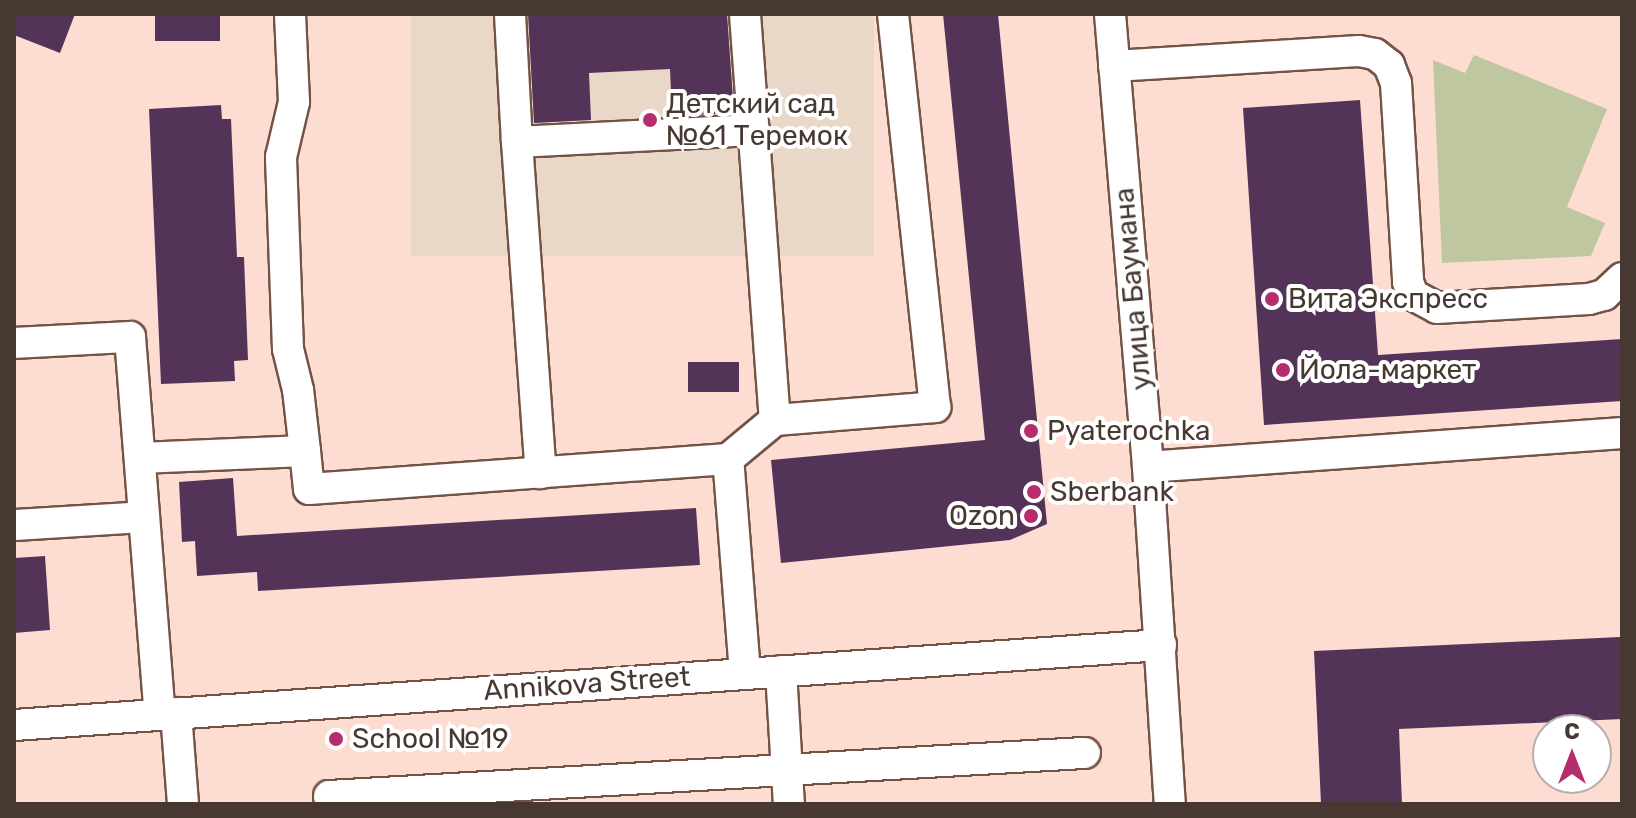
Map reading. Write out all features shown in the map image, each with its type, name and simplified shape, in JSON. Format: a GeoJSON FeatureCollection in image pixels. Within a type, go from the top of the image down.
{"type":"FeatureCollection","features":[{"type":"Feature","properties":{"kind":"street"},"geometry":{"type":"LineString","coordinates":[[290,14],[294,102],[281,157],[288,349],[298,390],[309,489],[728,459],[775,420],[935,407],[893,14]]}},
{"type":"Feature","properties":{"kind":"street"},"geometry":{"type":"LineString","coordinates":[[510,14],[541,473]]}},
{"type":"Feature","properties":{"kind":"street"},"geometry":{"type":"LineString","coordinates":[[745,14],[775,420]]}},
{"type":"Feature","properties":{"kind":"street","name":"улица Баумана"},"geometry":{"type":"LineString","coordinates":[[1110,14],[1148,467],[1170,804]]}},
{"type":"Feature","properties":{"kind":"street"},"geometry":{"type":"LineString","coordinates":[[1114,66],[1359,51],[1375,54],[1389,65],[1396,83],[1408,282],[1413,295],[1437,308],[1589,299],[1604,295],[1622,278]]}},
{"type":"Feature","properties":{"kind":"street"},"geometry":{"type":"LineString","coordinates":[[517,142],[754,130]]}},
{"type":"Feature","properties":{"kind":"street"},"geometry":{"type":"LineString","coordinates":[[14,343],[130,337],[144,517],[168,714],[183,804]]}},
{"type":"Feature","properties":{"kind":"street"},"geometry":{"type":"LineString","coordinates":[[1148,467],[1622,433]]}},
{"type":"Feature","properties":{"kind":"street"},"geometry":{"type":"LineString","coordinates":[[140,458],[305,451]]}},
{"type":"Feature","properties":{"kind":"street"},"geometry":{"type":"LineString","coordinates":[[728,459],[745,673]]}},
{"type":"Feature","properties":{"kind":"street"},"geometry":{"type":"LineString","coordinates":[[14,525],[144,517]]}},
{"type":"Feature","properties":{"kind":"street","name":"Annikova Street"},"geometry":{"type":"LineString","coordinates":[[14,725],[1161,645]]}},
{"type":"Feature","properties":{"kind":"street"},"geometry":{"type":"LineString","coordinates":[[781,671],[789,804]]}},
{"type":"Feature","properties":{"kind":"street"},"geometry":{"type":"LineString","coordinates":[[329,796],[1085,753]]}},
{"type":"Feature","properties":{"kind":"shaded area","name":"Детский сад №61 Теремок"},"geometry":{"type":"Polygon","coordinates":[[[411,14],[874,14],[874,256],[411,256],[411,14]]]}},
{"type":"Feature","properties":{"kind":"green space"},"geometry":{"type":"Polygon","coordinates":[[[1474,55],[1607,109],[1567,207],[1605,223],[1591,256],[1442,263],[1433,60],[1465,73],[1474,55]]]}},
{"type":"Feature","properties":{"kind":"building"},"geometry":{"type":"Polygon","coordinates":[[[14,14],[75,14],[60,53],[14,35],[14,14]]]}},
{"type":"Feature","properties":{"kind":"building"},"geometry":{"type":"Polygon","coordinates":[[[155,14],[220,14],[220,41],[155,41],[155,14]]]}},
{"type":"Feature","properties":{"kind":"building"},"geometry":{"type":"Polygon","coordinates":[[[528,14],[727,14],[734,113],[672,116],[670,69],[589,73],[591,120],[534,123],[528,14]]]}},
{"type":"Feature","properties":{"kind":"building"},"geometry":{"type":"Polygon","coordinates":[[[943,14],[998,14],[1047,524],[1010,540],[781,563],[771,460],[985,440],[943,14]]]}},
{"type":"Feature","properties":{"kind":"building"},"geometry":{"type":"Polygon","coordinates":[[[1360,100],[1378,355],[1622,339],[1622,401],[1264,425],[1243,108],[1360,100]]]}},
{"type":"Feature","properties":{"kind":"building"},"geometry":{"type":"Polygon","coordinates":[[[221,105],[222,119],[231,119],[237,257],[244,257],[248,360],[234,361],[235,381],[161,384],[149,109],[221,105]]]}},
{"type":"Feature","properties":{"kind":"building"},"geometry":{"type":"Polygon","coordinates":[[[688,362],[739,362],[739,392],[688,392],[688,362]]]}},
{"type":"Feature","properties":{"kind":"building"},"geometry":{"type":"Polygon","coordinates":[[[233,478],[237,536],[696,508],[700,565],[258,591],[257,572],[197,576],[195,541],[182,542],[179,482],[233,478]]]}},
{"type":"Feature","properties":{"kind":"building"},"geometry":{"type":"Polygon","coordinates":[[[45,556],[50,630],[14,633],[14,558],[45,556]]]}},
{"type":"Feature","properties":{"kind":"building"},"geometry":{"type":"Polygon","coordinates":[[[1620,637],[1622,719],[1612,719],[1612,714],[1532,714],[1532,723],[1399,729],[1402,804],[1321,804],[1314,651],[1620,637]]]}},
{"type":"Feature","properties":{"kind":"place","name":"Детский сад №61 Теремок"},"geometry":{"type":"Point","coordinates":[650,120]}},
{"type":"Feature","properties":{"kind":"place","name":"Вита Экспресс"},"geometry":{"type":"Point","coordinates":[1272,299]}},
{"type":"Feature","properties":{"kind":"place","name":"Йола-маркет"},"geometry":{"type":"Point","coordinates":[1283,370]}},
{"type":"Feature","properties":{"kind":"place","name":"Pyaterochka"},"geometry":{"type":"Point","coordinates":[1031,431]}},
{"type":"Feature","properties":{"kind":"place","name":"Sberbank"},"geometry":{"type":"Point","coordinates":[1034,492]}},
{"type":"Feature","properties":{"kind":"place","name":"Ozon"},"geometry":{"type":"Point","coordinates":[1031,516]}},
{"type":"Feature","properties":{"kind":"place","name":"School №19"},"geometry":{"type":"Point","coordinates":[336,739]}}]}
